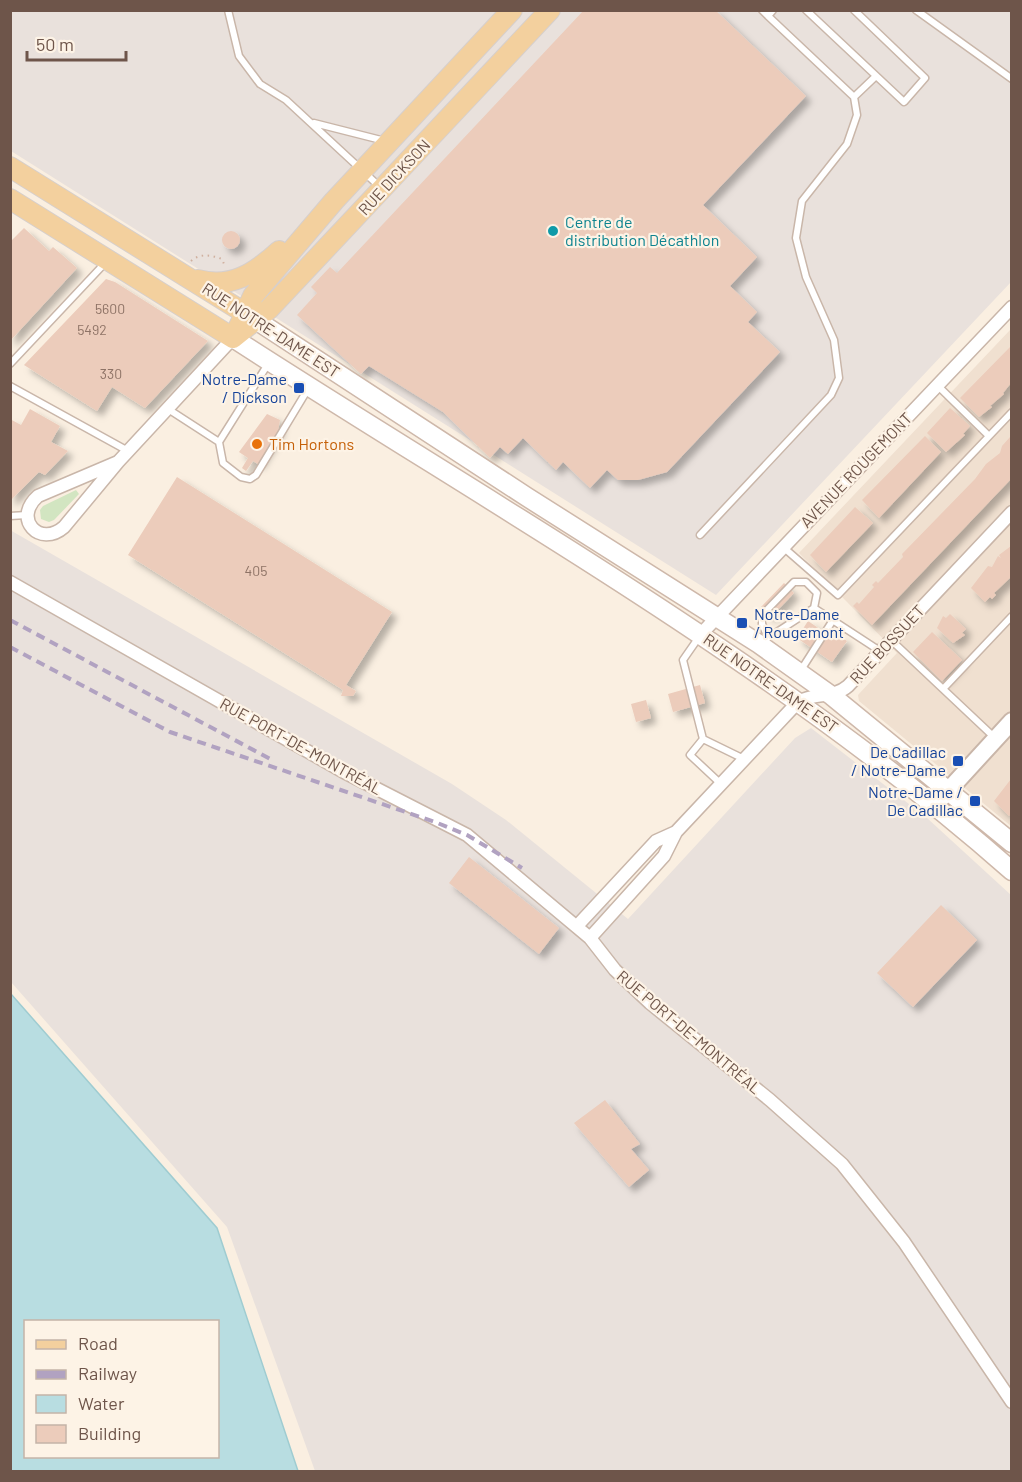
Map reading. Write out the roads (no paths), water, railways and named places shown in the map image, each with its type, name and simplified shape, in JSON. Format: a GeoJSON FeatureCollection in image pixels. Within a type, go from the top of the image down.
{"type":"FeatureCollection","features":[{"type":"Feature","properties":{"kind":"main road","name":"RUE DICKSON"},"geometry":{"type":"LineString","coordinates":[[233,338],[250,317],[382,189],[550,10]]}},
{"type":"Feature","properties":{"kind":"main road","name":"RUE DICKSON"},"geometry":{"type":"LineString","coordinates":[[250,317],[253,296],[334,201],[511,11]]}},
{"type":"Feature","properties":{"kind":"main road"},"geometry":{"type":"LineString","coordinates":[[511,11],[531,31]]}},
{"type":"Feature","properties":{"kind":"main road"},"geometry":{"type":"LineString","coordinates":[[455,71],[476,89]]}},
{"type":"Feature","properties":{"kind":"main road","name":"RUE NOTRE-DAME EST"},"geometry":{"type":"LineString","coordinates":[[10,167],[189,270],[250,317],[527,498],[717,616],[764,640],[800,672],[949,789],[1011,843]]}},
{"type":"Feature","properties":{"kind":"main road"},"geometry":{"type":"LineString","coordinates":[[189,270],[213,283],[229,283],[248,275],[268,261],[334,201]]}},
{"type":"Feature","properties":{"kind":"main road","name":"RUE NOTRE-DAME EST"},"geometry":{"type":"LineString","coordinates":[[14,206],[108,260],[701,634],[798,702],[935,805],[1011,871]]}},
{"type":"Feature","properties":{"kind":"main road"},"geometry":{"type":"LineString","coordinates":[[516,516],[527,498]]}},
{"type":"Feature","properties":{"kind":"street","name":"AVENUE ROUGEMONT"},"geometry":{"type":"LineString","coordinates":[[701,634],[1011,307]]}},
{"type":"Feature","properties":{"kind":"street","name":"RUE DICKSON"},"geometry":{"type":"LineString","coordinates":[[118,462],[48,490],[31,502],[27,515],[32,528],[48,535],[57,533],[118,462],[233,338]]}},
{"type":"Feature","properties":{"kind":"street","name":"RUE BOSSUET"},"geometry":{"type":"LineString","coordinates":[[798,702],[813,697],[832,696],[848,686],[1011,512]]}},
{"type":"Feature","properties":{"kind":"street","name":"RUE PORT-DE-MONTRÉAL"},"geometry":{"type":"LineString","coordinates":[[10,582],[344,772],[466,835],[577,926],[590,938],[615,970],[650,1003],[770,1100],[842,1164],[904,1242],[1011,1402]]}},
{"type":"Feature","properties":{"kind":"street"},"geometry":{"type":"LineString","coordinates":[[590,938],[664,856],[676,832],[798,702]]}},
{"type":"Feature","properties":{"kind":"street"},"geometry":{"type":"LineString","coordinates":[[935,805],[1011,721]]}},
{"type":"Feature","properties":{"kind":"street"},"geometry":{"type":"LineString","coordinates":[[577,926],[656,841],[676,832]]}},
{"type":"Feature","properties":{"kind":"lane"},"geometry":{"type":"LineString","coordinates":[[228,10],[239,56],[260,84],[286,100],[382,189]]}},
{"type":"Feature","properties":{"kind":"lane"},"geometry":{"type":"LineString","coordinates":[[700,535],[831,395],[839,378],[834,340],[806,277],[796,238],[802,201],[847,144],[857,115],[854,97],[770,13],[762,10]]}},
{"type":"Feature","properties":{"kind":"lane"},"geometry":{"type":"LineString","coordinates":[[806,10],[904,102],[925,78],[854,10]]}},
{"type":"Feature","properties":{"kind":"lane"},"geometry":{"type":"LineString","coordinates":[[916,10],[1011,79]]}},
{"type":"Feature","properties":{"kind":"lane"},"geometry":{"type":"LineString","coordinates":[[854,97],[876,75]]}},
{"type":"Feature","properties":{"kind":"lane"},"geometry":{"type":"LineString","coordinates":[[311,122],[389,142]]}},
{"type":"Feature","properties":{"kind":"lane"},"geometry":{"type":"LineString","coordinates":[[10,364],[108,260]]}},
{"type":"Feature","properties":{"kind":"lane"},"geometry":{"type":"LineString","coordinates":[[270,361],[219,442],[220,457],[226,466],[245,478],[253,477],[310,386]]}},
{"type":"Feature","properties":{"kind":"lane"},"geometry":{"type":"LineString","coordinates":[[937,385],[989,436]]}},
{"type":"Feature","properties":{"kind":"lane"},"geometry":{"type":"LineString","coordinates":[[10,386],[129,451]]}},
{"type":"Feature","properties":{"kind":"lane"},"geometry":{"type":"LineString","coordinates":[[168,409],[219,442]]}},
{"type":"Feature","properties":{"kind":"lane"},"geometry":{"type":"LineString","coordinates":[[783,547],[838,595],[1011,412]]}},
{"type":"Feature","properties":{"kind":"lane"},"geometry":{"type":"LineString","coordinates":[[10,516],[27,515]]}},
{"type":"Feature","properties":{"kind":"lane"},"geometry":{"type":"LineString","coordinates":[[794,582],[806,582],[817,593],[814,608],[764,640],[762,615],[794,582]]}},
{"type":"Feature","properties":{"kind":"lane"},"geometry":{"type":"LineString","coordinates":[[814,608],[880,651]]}},
{"type":"Feature","properties":{"kind":"lane"},"geometry":{"type":"LineString","coordinates":[[943,689],[1011,616]]}},
{"type":"Feature","properties":{"kind":"lane"},"geometry":{"type":"LineString","coordinates":[[800,672],[833,620]]}},
{"type":"Feature","properties":{"kind":"lane"},"geometry":{"type":"LineString","coordinates":[[701,634],[683,660],[703,739],[744,759]]}},
{"type":"Feature","properties":{"kind":"lane"},"geometry":{"type":"LineString","coordinates":[[891,640],[995,738]]}},
{"type":"Feature","properties":{"kind":"lane"},"geometry":{"type":"LineString","coordinates":[[703,739],[690,755],[721,784]]}},
{"type":"Feature","properties":{"kind":"water"},"geometry":{"type":"Polygon","coordinates":[[[11,994],[217,1228],[298,1471],[11,1471],[11,994]]]}},
{"type":"Feature","properties":{"kind":"railway"},"geometry":{"type":"LineString","coordinates":[[10,620],[274,761]]}},
{"type":"Feature","properties":{"kind":"railway"},"geometry":{"type":"LineString","coordinates":[[10,647],[170,732],[435,822],[467,835],[522,868]]}},
{"type":"Feature","properties":{"kind":"place","name":"Centre de distribution Décathlon"},"geometry":{"type":"Point","coordinates":[553,231]}},
{"type":"Feature","properties":{"kind":"place","name":"Notre-Dame / Dickson"},"geometry":{"type":"Point","coordinates":[299,388]}},
{"type":"Feature","properties":{"kind":"place","name":"Tim Hortons"},"geometry":{"type":"Point","coordinates":[257,444]}},
{"type":"Feature","properties":{"kind":"place","name":"Notre-Dame / Rougemont"},"geometry":{"type":"Point","coordinates":[742,623]}},
{"type":"Feature","properties":{"kind":"place","name":"De Cadillac / Notre-Dame"},"geometry":{"type":"Point","coordinates":[958,761]}},
{"type":"Feature","properties":{"kind":"place","name":"Notre-Dame / De Cadillac"},"geometry":{"type":"Point","coordinates":[975,801]}}]}
